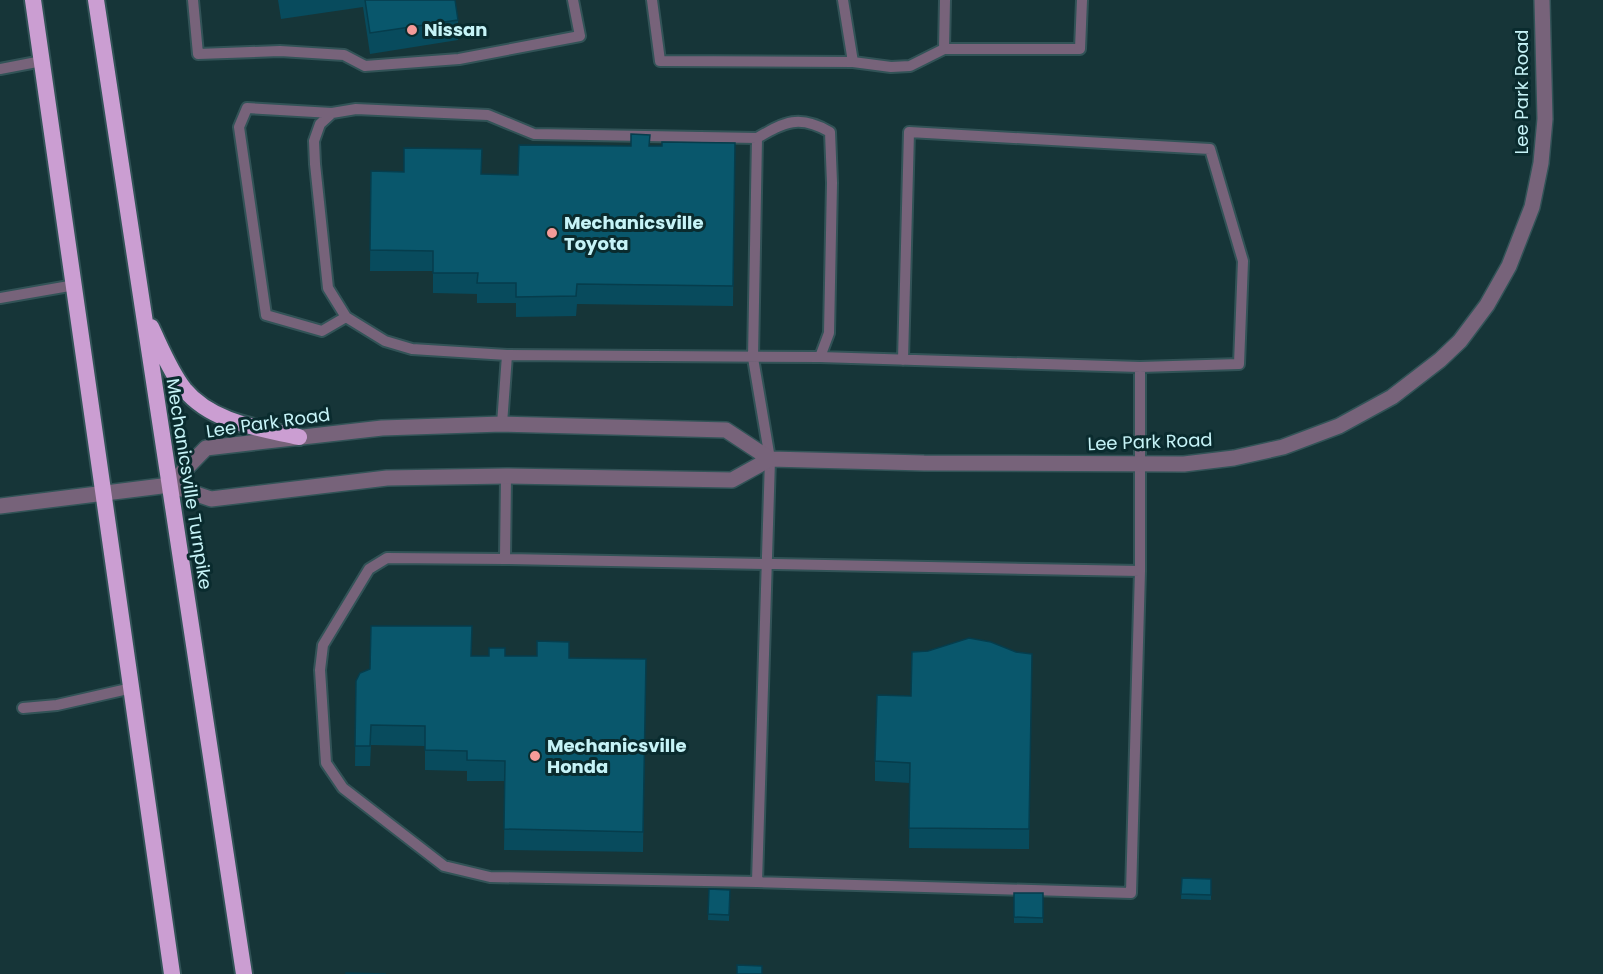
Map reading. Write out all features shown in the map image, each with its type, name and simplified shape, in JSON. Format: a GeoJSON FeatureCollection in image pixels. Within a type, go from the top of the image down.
{"type":"FeatureCollection","features":[{"type":"Feature","properties":{"kind":"highway"},"geometry":{"type":"LineString","coordinates":[[33,0],[172,974]]}},
{"type":"Feature","properties":{"kind":"highway","name":"Mechanicsville Turnpike"},"geometry":{"type":"LineString","coordinates":[[96,0],[244,974]]}},
{"type":"Feature","properties":{"kind":"highway"},"geometry":{"type":"LineString","coordinates":[[143,310],[173,373],[185,391],[206,409],[231,422],[299,437]]}},
{"type":"Feature","properties":{"kind":"street","name":"Lee Park Road"},"geometry":{"type":"LineString","coordinates":[[170,485],[206,448],[382,428],[502,424],[726,430],[770,459],[924,463],[1184,464],[1234,458],[1283,447],[1339,426],[1392,397],[1440,360],[1460,341],[1487,305],[1509,266],[1532,207],[1541,163],[1545,118],[1542,0]]}},
{"type":"Feature","properties":{"kind":"street"},"geometry":{"type":"LineString","coordinates":[[0,506],[104,491],[170,485],[211,499],[387,478],[506,476],[732,480],[770,459]]}},
{"type":"Feature","properties":{"kind":"lane"},"geometry":{"type":"LineString","coordinates":[[193,0],[198,54],[280,51],[344,55],[365,66],[459,59],[579,36],[573,0]]}},
{"type":"Feature","properties":{"kind":"lane"},"geometry":{"type":"LineString","coordinates":[[652,0],[660,61],[853,62],[891,67],[910,66],[944,49],[1080,49],[1082,0]]}},
{"type":"Feature","properties":{"kind":"lane"},"geometry":{"type":"LineString","coordinates":[[843,0],[853,62]]}},
{"type":"Feature","properties":{"kind":"lane"},"geometry":{"type":"LineString","coordinates":[[944,49],[945,0]]}},
{"type":"Feature","properties":{"kind":"lane"},"geometry":{"type":"LineString","coordinates":[[0,69],[42,61]]}},
{"type":"Feature","properties":{"kind":"lane"},"geometry":{"type":"LineString","coordinates":[[346,317],[322,331],[266,315],[239,127],[247,108],[332,113],[356,109],[488,115],[534,134],[757,138],[786,122],[813,122],[830,132],[832,183],[829,333],[820,357]]}},
{"type":"Feature","properties":{"kind":"lane"},"geometry":{"type":"LineString","coordinates":[[332,113],[320,124],[314,141],[315,164],[328,288],[346,317],[385,341],[412,349],[507,354],[820,357],[903,360],[1140,367],[1239,364],[1243,261],[1210,149],[909,132],[903,360]]}},
{"type":"Feature","properties":{"kind":"lane"},"geometry":{"type":"LineString","coordinates":[[757,138],[753,358],[770,459],[757,882]]}},
{"type":"Feature","properties":{"kind":"lane"},"geometry":{"type":"LineString","coordinates":[[0,298],[75,285]]}},
{"type":"Feature","properties":{"kind":"lane"},"geometry":{"type":"LineString","coordinates":[[502,424],[507,354]]}},
{"type":"Feature","properties":{"kind":"lane"},"geometry":{"type":"LineString","coordinates":[[1140,367],[1140,571],[1131,893],[490,877],[444,866],[343,788],[326,763],[320,670],[323,645],[369,569],[387,558],[1140,571]]}},
{"type":"Feature","properties":{"kind":"lane"},"geometry":{"type":"LineString","coordinates":[[505,559],[506,476]]}},
{"type":"Feature","properties":{"kind":"lane"},"geometry":{"type":"LineString","coordinates":[[23,708],[57,705],[132,688]]}},
{"type":"Feature","properties":{"kind":"building"},"geometry":{"type":"Polygon","coordinates":[[[365,0],[455,0],[458,20],[370,33],[365,0]]]}},
{"type":"Feature","properties":{"kind":"building","name":"Mechanicsville Toyota"},"geometry":{"type":"Polygon","coordinates":[[[631,134],[650,135],[649,146],[662,146],[662,142],[735,143],[733,286],[577,284],[576,296],[516,297],[516,283],[477,283],[478,273],[433,273],[433,251],[370,250],[371,171],[404,172],[404,148],[482,149],[481,174],[518,175],[519,145],[631,146],[631,134]]]}},
{"type":"Feature","properties":{"kind":"building","name":"Mechanicsville Honda"},"geometry":{"type":"Polygon","coordinates":[[[371,626],[472,626],[471,656],[489,656],[489,648],[505,648],[505,656],[537,656],[537,641],[569,642],[569,658],[646,659],[643,832],[504,829],[505,761],[467,760],[467,751],[425,750],[425,726],[371,725],[370,746],[355,746],[356,681],[360,673],[370,669],[371,626]]]}},
{"type":"Feature","properties":{"kind":"building"},"geometry":{"type":"Polygon","coordinates":[[[969,638],[991,642],[1016,652],[1032,654],[1029,829],[909,828],[910,763],[875,761],[877,695],[911,696],[912,652],[928,651],[969,638]]]}},
{"type":"Feature","properties":{"kind":"building"},"geometry":{"type":"Polygon","coordinates":[[[1182,878],[1211,879],[1211,895],[1181,894],[1182,878]]]}},
{"type":"Feature","properties":{"kind":"building"},"geometry":{"type":"Polygon","coordinates":[[[709,889],[730,890],[729,915],[708,914],[709,889]]]}},
{"type":"Feature","properties":{"kind":"building"},"geometry":{"type":"Polygon","coordinates":[[[1014,893],[1043,893],[1043,918],[1014,917],[1014,893]]]}},
{"type":"Feature","properties":{"kind":"building"},"geometry":{"type":"Polygon","coordinates":[[[737,965],[762,966],[762,974],[737,974],[737,965]]]}},
{"type":"Feature","properties":{"kind":"place","name":"Nissan"},"geometry":{"type":"Point","coordinates":[412,30]}},
{"type":"Feature","properties":{"kind":"place","name":"Mechanicsville Toyota"},"geometry":{"type":"Point","coordinates":[552,233]}},
{"type":"Feature","properties":{"kind":"place","name":"Mechanicsville Honda"},"geometry":{"type":"Point","coordinates":[535,756]}}]}
